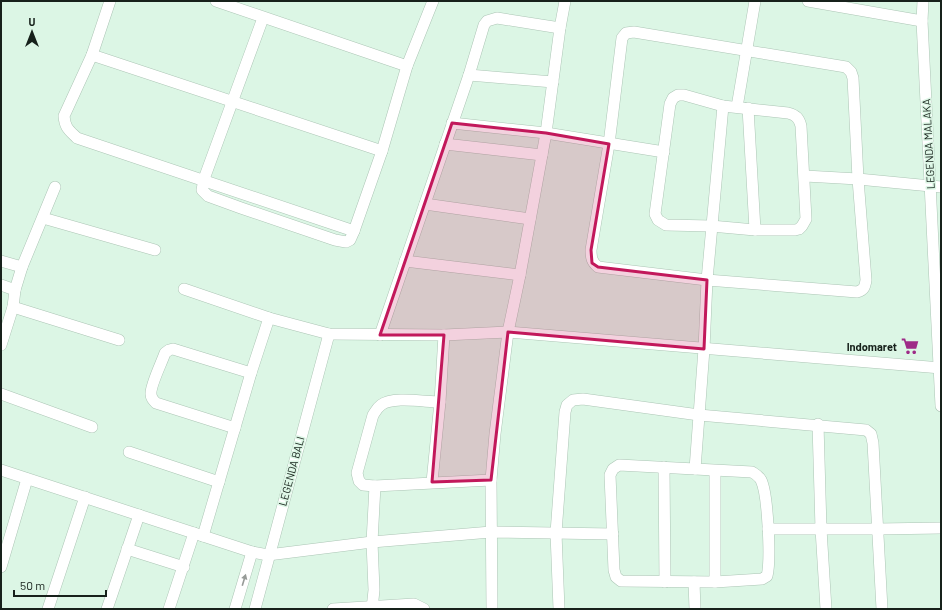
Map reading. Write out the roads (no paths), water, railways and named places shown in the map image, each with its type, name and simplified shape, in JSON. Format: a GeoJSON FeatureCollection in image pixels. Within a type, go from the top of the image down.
{"type":"FeatureCollection","features":[{"type":"Feature","properties":{"kind":"street"},"geometry":{"type":"LineString","coordinates":[[110,1],[92,55],[64,116],[65,124],[68,129],[78,138],[204,179],[354,231],[382,151],[407,66],[432,1]]}},
{"type":"Feature","properties":{"kind":"street"},"geometry":{"type":"LineString","coordinates":[[216,1],[407,66]]}},
{"type":"Feature","properties":{"kind":"street"},"geometry":{"type":"LineString","coordinates":[[492,609],[491,480],[508,332],[546,133],[565,1]]}},
{"type":"Feature","properties":{"kind":"street"},"geometry":{"type":"LineString","coordinates":[[755,1],[747,51],[743,108],[755,230]]}},
{"type":"Feature","properties":{"kind":"street"},"geometry":{"type":"LineString","coordinates":[[808,1],[922,21]]}},
{"type":"Feature","properties":{"kind":"street","name":"LEGENDA MALAKA"},"geometry":{"type":"LineString","coordinates":[[923,1],[922,21],[936,187],[941,406]]}},
{"type":"Feature","properties":{"kind":"street"},"geometry":{"type":"LineString","coordinates":[[204,179],[263,18]]}},
{"type":"Feature","properties":{"kind":"street"},"geometry":{"type":"LineString","coordinates":[[380,335],[469,75],[484,25],[487,21],[497,18],[560,28]]}},
{"type":"Feature","properties":{"kind":"street"},"geometry":{"type":"LineString","coordinates":[[634,32],[846,67],[851,72],[853,78],[858,179],[866,280],[865,287],[857,292],[707,280],[598,267],[592,263],[591,250],[609,144],[622,38],[626,33],[634,32]]}},
{"type":"Feature","properties":{"kind":"street"},"geometry":{"type":"LineString","coordinates":[[92,55],[382,151]]}},
{"type":"Feature","properties":{"kind":"street"},"geometry":{"type":"LineString","coordinates":[[469,75],[553,82]]}},
{"type":"Feature","properties":{"kind":"street"},"geometry":{"type":"LineString","coordinates":[[678,95],[684,95],[723,106],[743,108],[788,113],[795,115],[799,119],[801,126],[805,176],[806,219],[802,226],[795,230],[755,230],[666,224],[658,220],[655,214],[670,104],[673,98],[678,95]]}},
{"type":"Feature","properties":{"kind":"street"},"geometry":{"type":"LineString","coordinates":[[695,469],[711,226],[723,106]]}},
{"type":"Feature","properties":{"kind":"street"},"geometry":{"type":"LineString","coordinates":[[452,123],[546,133],[664,152]]}},
{"type":"Feature","properties":{"kind":"street"},"geometry":{"type":"LineString","coordinates":[[445,144],[542,155]]}},
{"type":"Feature","properties":{"kind":"street"},"geometry":{"type":"LineString","coordinates":[[805,176],[858,179],[936,187]]}},
{"type":"Feature","properties":{"kind":"street"},"geometry":{"type":"LineString","coordinates":[[1,345],[13,307],[15,290],[22,267],[55,188]]}},
{"type":"Feature","properties":{"kind":"street"},"geometry":{"type":"LineString","coordinates":[[425,204],[530,220]]}},
{"type":"Feature","properties":{"kind":"street"},"geometry":{"type":"LineString","coordinates":[[43,218],[155,250]]}},
{"type":"Feature","properties":{"kind":"street"},"geometry":{"type":"LineString","coordinates":[[1,261],[22,267]]}},
{"type":"Feature","properties":{"kind":"street"},"geometry":{"type":"LineString","coordinates":[[405,261],[520,275]]}},
{"type":"Feature","properties":{"kind":"street"},"geometry":{"type":"LineString","coordinates":[[1,285],[15,290]]}},
{"type":"Feature","properties":{"kind":"street"},"geometry":{"type":"LineString","coordinates":[[184,289],[269,318],[329,334],[444,335],[508,332],[940,368]]}},
{"type":"Feature","properties":{"kind":"street"},"geometry":{"type":"LineString","coordinates":[[13,307],[119,340]]}},
{"type":"Feature","properties":{"kind":"street"},"geometry":{"type":"LineString","coordinates":[[170,609],[184,566],[199,534],[219,482],[269,318]]}},
{"type":"Feature","properties":{"kind":"street","name":"LEGENDA BALI"},"geometry":{"type":"LineString","coordinates":[[255,609],[268,555],[329,334]]}},
{"type":"Feature","properties":{"kind":"street"},"geometry":{"type":"LineString","coordinates":[[432,482],[440,402],[444,335]]}},
{"type":"Feature","properties":{"kind":"street"},"geometry":{"type":"LineString","coordinates":[[235,428],[156,403],[152,399],[151,388],[165,353],[173,349],[251,374]]}},
{"type":"Feature","properties":{"kind":"street"},"geometry":{"type":"LineString","coordinates":[[1,394],[92,427]]}},
{"type":"Feature","properties":{"kind":"street"},"geometry":{"type":"LineString","coordinates":[[559,609],[556,532],[567,405],[573,400],[584,399],[699,415],[818,424],[866,430],[871,434],[882,609]]}},
{"type":"Feature","properties":{"kind":"street"},"geometry":{"type":"LineString","coordinates":[[440,402],[394,400],[382,404],[374,415],[357,473],[359,481],[363,485],[375,486],[491,480]]}},
{"type":"Feature","properties":{"kind":"street"},"geometry":{"type":"LineString","coordinates":[[818,424],[821,529],[826,609]]}},
{"type":"Feature","properties":{"kind":"street"},"geometry":{"type":"LineString","coordinates":[[129,452],[219,482]]}},
{"type":"Feature","properties":{"kind":"street"},"geometry":{"type":"LineString","coordinates":[[619,465],[664,467],[752,472],[760,478],[764,488],[768,529],[769,569],[767,576],[762,579],[715,582],[621,581],[616,577],[614,570],[610,475],[613,469],[619,465]]}},
{"type":"Feature","properties":{"kind":"street"},"geometry":{"type":"LineString","coordinates":[[664,467],[665,582]]}},
{"type":"Feature","properties":{"kind":"street"},"geometry":{"type":"LineString","coordinates":[[1,470],[252,552],[268,555],[372,542],[491,532],[613,534]]}},
{"type":"Feature","properties":{"kind":"street"},"geometry":{"type":"LineString","coordinates":[[715,471],[715,582]]}},
{"type":"Feature","properties":{"kind":"street"},"geometry":{"type":"LineString","coordinates":[[1,567],[27,478]]}},
{"type":"Feature","properties":{"kind":"street"},"geometry":{"type":"LineString","coordinates":[[372,608],[374,590],[372,542],[375,486]]}},
{"type":"Feature","properties":{"kind":"street"},"geometry":{"type":"LineString","coordinates":[[48,609],[85,497]]}},
{"type":"Feature","properties":{"kind":"street"},"geometry":{"type":"LineString","coordinates":[[107,609],[139,515]]}},
{"type":"Feature","properties":{"kind":"street"},"geometry":{"type":"LineString","coordinates":[[768,529],[941,528]]}},
{"type":"Feature","properties":{"kind":"street"},"geometry":{"type":"LineString","coordinates":[[127,549],[184,566]]}},
{"type":"Feature","properties":{"kind":"street"},"geometry":{"type":"LineString","coordinates":[[235,609],[252,552]]}},
{"type":"Feature","properties":{"kind":"street"},"geometry":{"type":"LineString","coordinates":[[694,582],[695,609]]}},
{"type":"Feature","properties":{"kind":"street"},"geometry":{"type":"LineString","coordinates":[[333,609],[372,608],[414,604],[424,609]]}},
{"type":"Feature","properties":{"kind":"place","name":"Indomaret"},"geometry":{"type":"Point","coordinates":[910,346]}}]}
